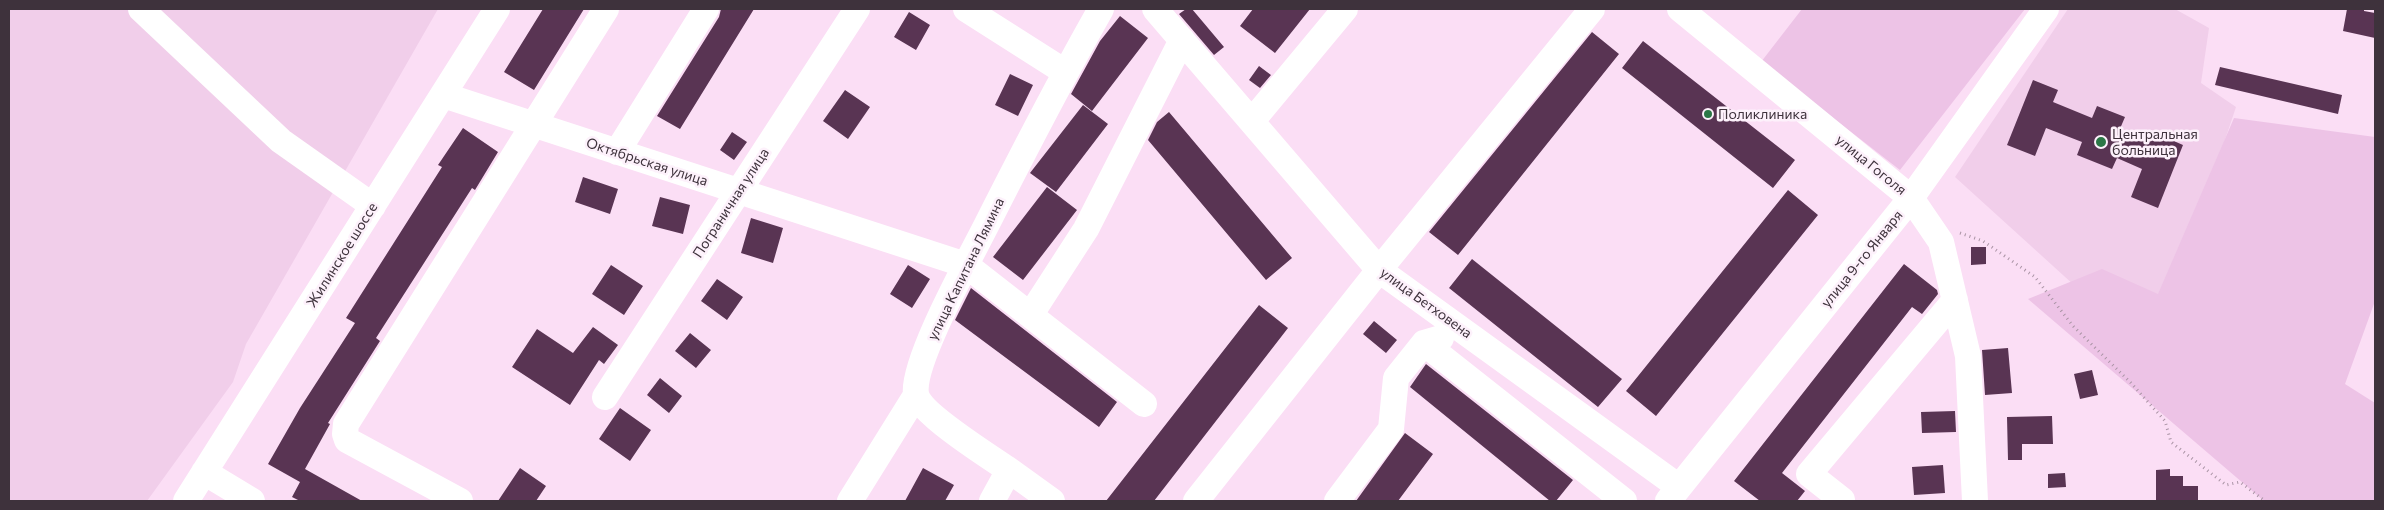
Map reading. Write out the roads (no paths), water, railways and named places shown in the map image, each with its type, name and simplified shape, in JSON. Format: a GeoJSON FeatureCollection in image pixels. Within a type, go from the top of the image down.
{"type":"FeatureCollection","features":[{"type":"Feature","properties":{"kind":"street"},"geometry":{"type":"LineString","coordinates":[[141,9],[280,141],[373,206]]}},
{"type":"Feature","properties":{"kind":"street","name":"Жилинское шоссе"},"geometry":{"type":"LineString","coordinates":[[186,501],[497,9]]}},
{"type":"Feature","properties":{"kind":"street"},"geometry":{"type":"LineString","coordinates":[[460,501],[347,440],[345,434],[346,424],[532,124],[606,9]]}},
{"type":"Feature","properties":{"kind":"street"},"geometry":{"type":"LineString","coordinates":[[617,152],[706,9]]}},
{"type":"Feature","properties":{"kind":"street","name":"Пограничная улица"},"geometry":{"type":"LineString","coordinates":[[605,397],[858,9]]}},
{"type":"Feature","properties":{"kind":"street"},"geometry":{"type":"LineString","coordinates":[[966,9],[1065,72]]}},
{"type":"Feature","properties":{"kind":"street","name":"улица Капитана Лямина"},"geometry":{"type":"LineString","coordinates":[[916,395],[918,376],[929,340],[1065,72],[1101,9]]}},
{"type":"Feature","properties":{"kind":"street"},"geometry":{"type":"LineString","coordinates":[[1252,121],[1345,9]]}},
{"type":"Feature","properties":{"kind":"street"},"geometry":{"type":"LineString","coordinates":[[1196,501],[1379,270],[1592,9]]}},
{"type":"Feature","properties":{"kind":"street","name":"улица Гоголя"},"geometry":{"type":"LineString","coordinates":[[1680,9],[1911,198],[1941,242],[1968,356],[1975,501]]}},
{"type":"Feature","properties":{"kind":"street","name":"улица 9-го Января"},"geometry":{"type":"LineString","coordinates":[[1673,494],[1911,198],[2046,9]]}},
{"type":"Feature","properties":{"kind":"street","name":"улица Бетховена"},"geometry":{"type":"LineString","coordinates":[[1157,10],[1379,270],[1465,332],[1673,494]]}},
{"type":"Feature","properties":{"kind":"street"},"geometry":{"type":"LineString","coordinates":[[1031,314],[1086,229],[1182,40]]}},
{"type":"Feature","properties":{"kind":"street","name":"Октябрьская улица"},"geometry":{"type":"LineString","coordinates":[[443,95],[966,265],[1144,404]]}},
{"type":"Feature","properties":{"kind":"street"},"geometry":{"type":"LineString","coordinates":[[1842,500],[1808,474],[1955,300]]}},
{"type":"Feature","properties":{"kind":"street"},"geometry":{"type":"LineString","coordinates":[[1337,501],[1391,429],[1396,378],[1424,343],[1465,332]]}},
{"type":"Feature","properties":{"kind":"street"},"geometry":{"type":"LineString","coordinates":[[1424,343],[1624,501]]}},
{"type":"Feature","properties":{"kind":"street"},"geometry":{"type":"LineString","coordinates":[[850,501],[916,395],[927,411],[1052,501]]}},
{"type":"Feature","properties":{"kind":"street"},"geometry":{"type":"LineString","coordinates":[[992,501],[1009,470]]}},
{"type":"Feature","properties":{"kind":"street"},"geometry":{"type":"LineString","coordinates":[[204,472],[252,501]]}},
{"type":"Feature","properties":{"kind":"place","name":"Поликлиника"},"geometry":{"type":"Point","coordinates":[1708,114]}},
{"type":"Feature","properties":{"kind":"place","name":"Центральная больница"},"geometry":{"type":"Point","coordinates":[2101,142]}}]}
